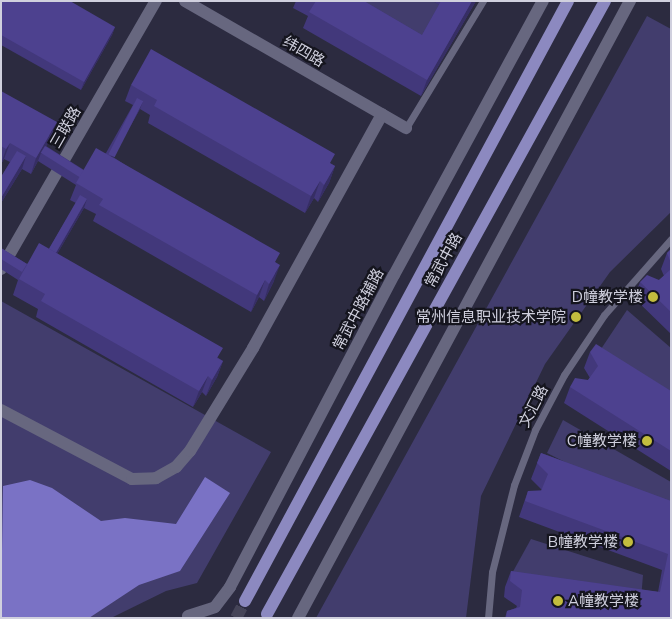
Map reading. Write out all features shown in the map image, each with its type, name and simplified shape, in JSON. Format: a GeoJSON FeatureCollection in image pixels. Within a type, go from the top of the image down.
{"type":"FeatureCollection","features":[{"type":"Feature","properties":{"kind":"main road","name":"常武中路"},"geometry":{"type":"LineString","coordinates":[[245,601],[568,1]]}},
{"type":"Feature","properties":{"kind":"main road","name":"常武中路"},"geometry":{"type":"LineString","coordinates":[[267,614],[605,1]]}},
{"type":"Feature","properties":{"kind":"street","name":"三联路"},"geometry":{"type":"LineString","coordinates":[[1,269],[156,1]]}},
{"type":"Feature","properties":{"kind":"street","name":"纬四路"},"geometry":{"type":"LineString","coordinates":[[185,1],[406,128]]}},
{"type":"Feature","properties":{"kind":"street","name":"常武中路辅路"},"geometry":{"type":"LineString","coordinates":[[186,617],[215,607],[230,588],[389,284],[543,1]]}},
{"type":"Feature","properties":{"kind":"street"},"geometry":{"type":"LineString","coordinates":[[298,618],[630,1]]}},
{"type":"Feature","properties":{"kind":"street"},"geometry":{"type":"LineString","coordinates":[[1,410],[132,479],[156,478],[176,467],[190,451],[253,348],[382,114]]}},
{"type":"Feature","properties":{"kind":"street"},"geometry":{"type":"LineString","coordinates":[[186,617],[206,618]]}},
{"type":"Feature","properties":{"kind":"lane"},"geometry":{"type":"LineString","coordinates":[[406,128],[483,1]]}},
{"type":"Feature","properties":{"kind":"lane","name":"文汇路"},"geometry":{"type":"LineString","coordinates":[[488,618],[492,572],[514,485],[535,430],[564,375],[604,315],[671,239]]}},
{"type":"Feature","properties":{"kind":"shaded area"},"geometry":{"type":"Polygon","coordinates":[[[331,1],[433,1],[442,6],[416,51],[331,1]]]}},
{"type":"Feature","properties":{"kind":"shaded area"},"geometry":{"type":"Polygon","coordinates":[[[647,16],[671,29],[671,212],[610,272],[545,364],[481,496],[466,618],[316,618],[647,16]]]}},
{"type":"Feature","properties":{"kind":"shaded area"},"geometry":{"type":"Polygon","coordinates":[[[1,301],[271,452],[197,583],[166,591],[111,618],[1,618],[1,301]]]}},
{"type":"Feature","properties":{"kind":"shaded area"},"geometry":{"type":"Polygon","coordinates":[[[627,310],[671,348],[671,399],[601,349],[627,310]]]}},
{"type":"Feature","properties":{"kind":"shaded area"},"geometry":{"type":"Polygon","coordinates":[[[563,420],[671,482],[671,507],[610,485],[547,453],[563,420]]]}},
{"type":"Feature","properties":{"kind":"shaded area"},"geometry":{"type":"Polygon","coordinates":[[[205,477],[230,493],[180,571],[139,585],[89,618],[1,617],[3,486],[30,480],[52,488],[101,521],[125,518],[176,524],[205,477]]]}},
{"type":"Feature","properties":{"kind":"shaded area"},"geometry":{"type":"Polygon","coordinates":[[[531,539],[643,575],[641,599],[510,577],[531,539]]]}},
{"type":"Feature","properties":{"kind":"building"},"geometry":{"type":"Polygon","coordinates":[[[1,1],[70,1],[115,27],[84,82],[1,35],[1,1]]]}},
{"type":"Feature","properties":{"kind":"building"},"geometry":{"type":"Polygon","coordinates":[[[316,1],[364,1],[422,35],[441,1],[472,1],[427,80],[309,12],[316,1]]]}},
{"type":"Feature","properties":{"kind":"building"},"geometry":{"type":"Polygon","coordinates":[[[151,49],[335,154],[330,163],[335,166],[324,185],[320,181],[311,196],[154,106],[157,100],[131,85],[151,49]]]}},
{"type":"Feature","properties":{"kind":"building"},"geometry":{"type":"Polygon","coordinates":[[[1,91],[57,122],[36,158],[10,143],[6,149],[1,146],[1,91]]]}},
{"type":"Feature","properties":{"kind":"building"},"geometry":{"type":"Polygon","coordinates":[[[137,98],[143,101],[115,157],[108,154],[137,98]]]}},
{"type":"Feature","properties":{"kind":"building"},"geometry":{"type":"Polygon","coordinates":[[[45,146],[84,170],[80,177],[41,153],[45,146]]]}},
{"type":"Feature","properties":{"kind":"building"},"geometry":{"type":"Polygon","coordinates":[[[96,148],[280,253],[275,262],[280,265],[269,284],[265,280],[257,295],[99,205],[103,199],[76,183],[96,148]]]}},
{"type":"Feature","properties":{"kind":"building"},"geometry":{"type":"Polygon","coordinates":[[[17,151],[26,156],[1,198],[1,177],[17,151]]]}},
{"type":"Feature","properties":{"kind":"building"},"geometry":{"type":"Polygon","coordinates":[[[80,195],[87,199],[56,253],[49,249],[80,195]]]}},
{"type":"Feature","properties":{"kind":"building"},"geometry":{"type":"Polygon","coordinates":[[[39,243],[223,348],[217,358],[223,361],[212,380],[208,376],[199,391],[41,301],[45,294],[19,279],[39,243]]]}},
{"type":"Feature","properties":{"kind":"building"},"geometry":{"type":"Polygon","coordinates":[[[1,248],[27,264],[22,272],[1,259],[1,248]]]}},
{"type":"Feature","properties":{"kind":"building"},"geometry":{"type":"Polygon","coordinates":[[[671,249],[671,263],[667,253],[671,249]]]}},
{"type":"Feature","properties":{"kind":"building"},"geometry":{"type":"Polygon","coordinates":[[[671,269],[671,312],[640,282],[647,275],[659,280],[671,269]]]}},
{"type":"Feature","properties":{"kind":"building","name":"C幢教学楼"},"geometry":{"type":"Polygon","coordinates":[[[596,344],[671,391],[671,451],[570,387],[575,378],[588,380],[598,366],[590,352],[596,344]]]}},
{"type":"Feature","properties":{"kind":"building"},"geometry":{"type":"Polygon","coordinates":[[[541,453],[671,501],[671,618],[506,618],[507,611],[520,607],[522,590],[510,581],[511,571],[660,592],[668,554],[525,501],[528,491],[541,491],[548,474],[537,463],[541,453]]]}},
{"type":"Feature","properties":{"kind":"tunnel"},"geometry":{"type":"LineString","coordinates":[[236,618],[245,601]]}},
{"type":"Feature","properties":{"kind":"place","name":"D幢教学楼"},"geometry":{"type":"Point","coordinates":[653,297]}},
{"type":"Feature","properties":{"kind":"place","name":"常州信息职业技术学院"},"geometry":{"type":"Point","coordinates":[576,317]}},
{"type":"Feature","properties":{"kind":"place","name":"C幢教学楼"},"geometry":{"type":"Point","coordinates":[647,441]}},
{"type":"Feature","properties":{"kind":"place","name":"B幢教学楼"},"geometry":{"type":"Point","coordinates":[628,542]}},
{"type":"Feature","properties":{"kind":"place","name":"A幢教学楼"},"geometry":{"type":"Point","coordinates":[558,601]}}]}
